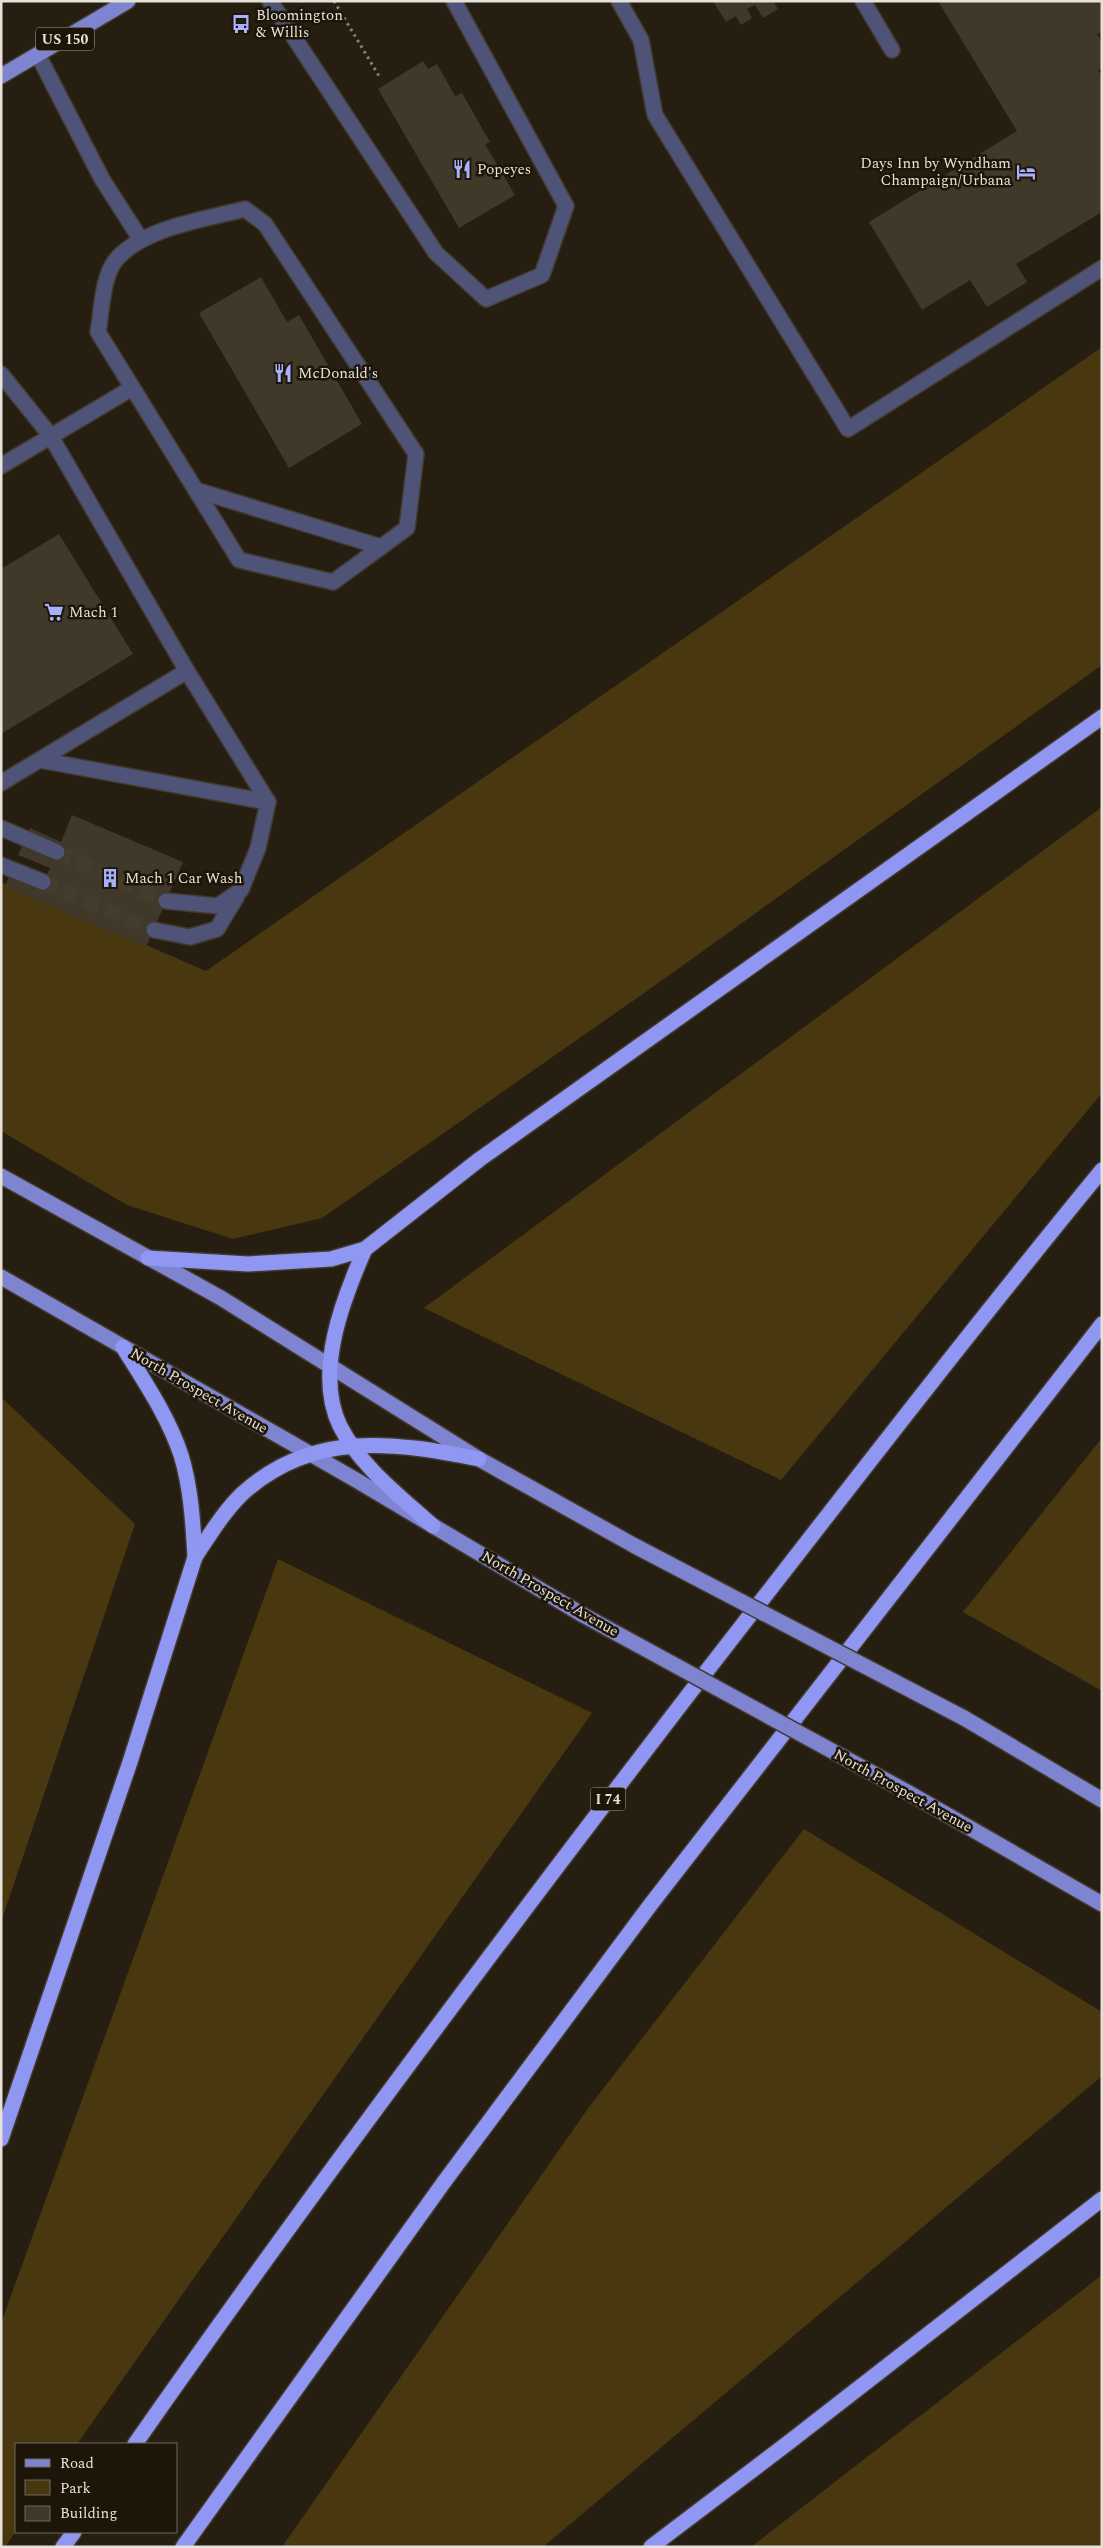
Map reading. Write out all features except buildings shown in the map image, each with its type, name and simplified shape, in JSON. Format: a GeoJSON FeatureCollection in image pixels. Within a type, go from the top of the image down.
{"type":"FeatureCollection","features":[{"type":"Feature","properties":{"kind":"highway"},"geometry":{"type":"LineString","coordinates":[[148,1258],[248,1264],[331,1259],[364,1249],[480,1159],[1102,717]]}},
{"type":"Feature","properties":{"kind":"highway","name":"I 74"},"geometry":{"type":"LineString","coordinates":[[136,2443],[442,2019],[569,1849],[832,1508],[1014,1277],[1102,1170]]}},
{"type":"Feature","properties":{"kind":"highway"},"geometry":{"type":"LineString","coordinates":[[364,1249],[350,1282],[332,1348],[331,1392],[340,1425],[354,1446],[389,1486],[434,1526]]}},
{"type":"Feature","properties":{"kind":"highway"},"geometry":{"type":"LineString","coordinates":[[184,2547],[444,2182],[639,1920],[1102,1324]]}},
{"type":"Feature","properties":{"kind":"highway"},"geometry":{"type":"LineString","coordinates":[[123,1347],[160,1408],[181,1456],[190,1493],[195,1558]]}},
{"type":"Feature","properties":{"kind":"highway"},"geometry":{"type":"LineString","coordinates":[[1,2139],[130,1762],[195,1558],[226,1513],[244,1493],[275,1471],[317,1451],[354,1446],[394,1446],[429,1449],[479,1459]]}},
{"type":"Feature","properties":{"kind":"highway"},"geometry":{"type":"LineString","coordinates":[[651,2547],[804,2431],[1102,2199]]}},
{"type":"Feature","properties":{"kind":"highway"},"geometry":{"type":"LineString","coordinates":[[63,2547],[73,2533]]}},
{"type":"Feature","properties":{"kind":"main road","name":"US 150"},"geometry":{"type":"LineString","coordinates":[[1,76],[128,1]]}},
{"type":"Feature","properties":{"kind":"main road"},"geometry":{"type":"LineString","coordinates":[[1,1176],[221,1298],[479,1459],[634,1546],[964,1718],[1102,1800]]}},
{"type":"Feature","properties":{"kind":"main road","name":"North Prospect Avenue"},"geometry":{"type":"LineString","coordinates":[[1,1278],[310,1454],[583,1614],[909,1793],[1102,1904]]}},
{"type":"Feature","properties":{"kind":"lane"},"geometry":{"type":"LineString","coordinates":[[270,1],[436,253],[486,299],[542,275],[566,206],[454,1]]}},
{"type":"Feature","properties":{"kind":"lane"},"geometry":{"type":"LineString","coordinates":[[619,1],[641,40],[655,115],[848,429],[1102,268]]}},
{"type":"Feature","properties":{"kind":"lane"},"geometry":{"type":"LineString","coordinates":[[863,1],[892,50]]}},
{"type":"Feature","properties":{"kind":"lane"},"geometry":{"type":"LineString","coordinates":[[38,55],[102,179],[141,240]]}},
{"type":"Feature","properties":{"kind":"lane"},"geometry":{"type":"LineString","coordinates":[[245,209],[265,224],[416,454],[408,528],[334,582],[239,560],[98,332],[106,281],[115,261],[141,240],[178,226],[245,209]]}},
{"type":"Feature","properties":{"kind":"lane"},"geometry":{"type":"LineString","coordinates":[[1,374],[50,435],[187,671],[268,802],[258,848],[240,890],[217,929],[190,937],[154,930]]}},
{"type":"Feature","properties":{"kind":"lane"},"geometry":{"type":"LineString","coordinates":[[1,466],[50,435],[132,388]]}},
{"type":"Feature","properties":{"kind":"lane"},"geometry":{"type":"LineString","coordinates":[[196,490],[381,547]]}},
{"type":"Feature","properties":{"kind":"lane"},"geometry":{"type":"LineString","coordinates":[[1,783],[187,671]]}},
{"type":"Feature","properties":{"kind":"lane"},"geometry":{"type":"LineString","coordinates":[[40,760],[268,802]]}},
{"type":"Feature","properties":{"kind":"lane"},"geometry":{"type":"LineString","coordinates":[[1,828],[57,852]]}},
{"type":"Feature","properties":{"kind":"lane"},"geometry":{"type":"LineString","coordinates":[[1,865],[43,882]]}},
{"type":"Feature","properties":{"kind":"lane"},"geometry":{"type":"LineString","coordinates":[[166,901],[218,906],[240,890]]}},
{"type":"Feature","properties":{"kind":"path"},"geometry":{"type":"LineString","coordinates":[[334,1],[379,76]]}},
{"type":"Feature","properties":{"kind":"green space"},"geometry":{"type":"Polygon","coordinates":[[[1102,347],[1102,665],[647,991],[322,1218],[233,1239],[127,1205],[1,1131],[1,882],[206,971],[1102,347]]]}},
{"type":"Feature","properties":{"kind":"green space"},"geometry":{"type":"Polygon","coordinates":[[[1102,807],[1102,1093],[781,1480],[424,1308],[1102,807]]]}},
{"type":"Feature","properties":{"kind":"green space"},"geometry":{"type":"Polygon","coordinates":[[[1,1397],[135,1524],[1,1922],[1,1397]]]}},
{"type":"Feature","properties":{"kind":"green space"},"geometry":{"type":"Polygon","coordinates":[[[1102,1438],[1102,1691],[963,1612],[1102,1438]]]}},
{"type":"Feature","properties":{"kind":"green space"},"geometry":{"type":"Polygon","coordinates":[[[278,1559],[592,1713],[78,2443],[15,2443],[15,2532],[5,2547],[1,2547],[1,2323],[278,1559]]]}},
{"type":"Feature","properties":{"kind":"green space"},"geometry":{"type":"Polygon","coordinates":[[[804,1829],[1102,2012],[1102,2076],[543,2547],[282,2547],[589,2107],[804,1829]]]}},
{"type":"Feature","properties":{"kind":"green space"},"geometry":{"type":"Polygon","coordinates":[[[1102,2275],[1102,2547],[751,2547],[1102,2275]]]}},
{"type":"Feature","properties":{"kind":"tunnel"},"geometry":{"type":"LineString","coordinates":[[57,852],[166,901]]}},
{"type":"Feature","properties":{"kind":"tunnel"},"geometry":{"type":"LineString","coordinates":[[43,882],[154,930]]}},
{"type":"Feature","properties":{"kind":"place","name":"Bloomington & Willis"},"geometry":{"type":"Point","coordinates":[241,24]}},
{"type":"Feature","properties":{"kind":"place","name":"Popeyes"},"geometry":{"type":"Point","coordinates":[462,169]}},
{"type":"Feature","properties":{"kind":"place","name":"Days Inn by Wyndham Champaign/Urbana"},"geometry":{"type":"Point","coordinates":[1026,172]}},
{"type":"Feature","properties":{"kind":"place","name":"McDonald's"},"geometry":{"type":"Point","coordinates":[283,373]}},
{"type":"Feature","properties":{"kind":"place","name":"Mach 1"},"geometry":{"type":"Point","coordinates":[54,612]}},
{"type":"Feature","properties":{"kind":"place","name":"Mach 1 Car Wash"},"geometry":{"type":"Point","coordinates":[110,878]}}]}
